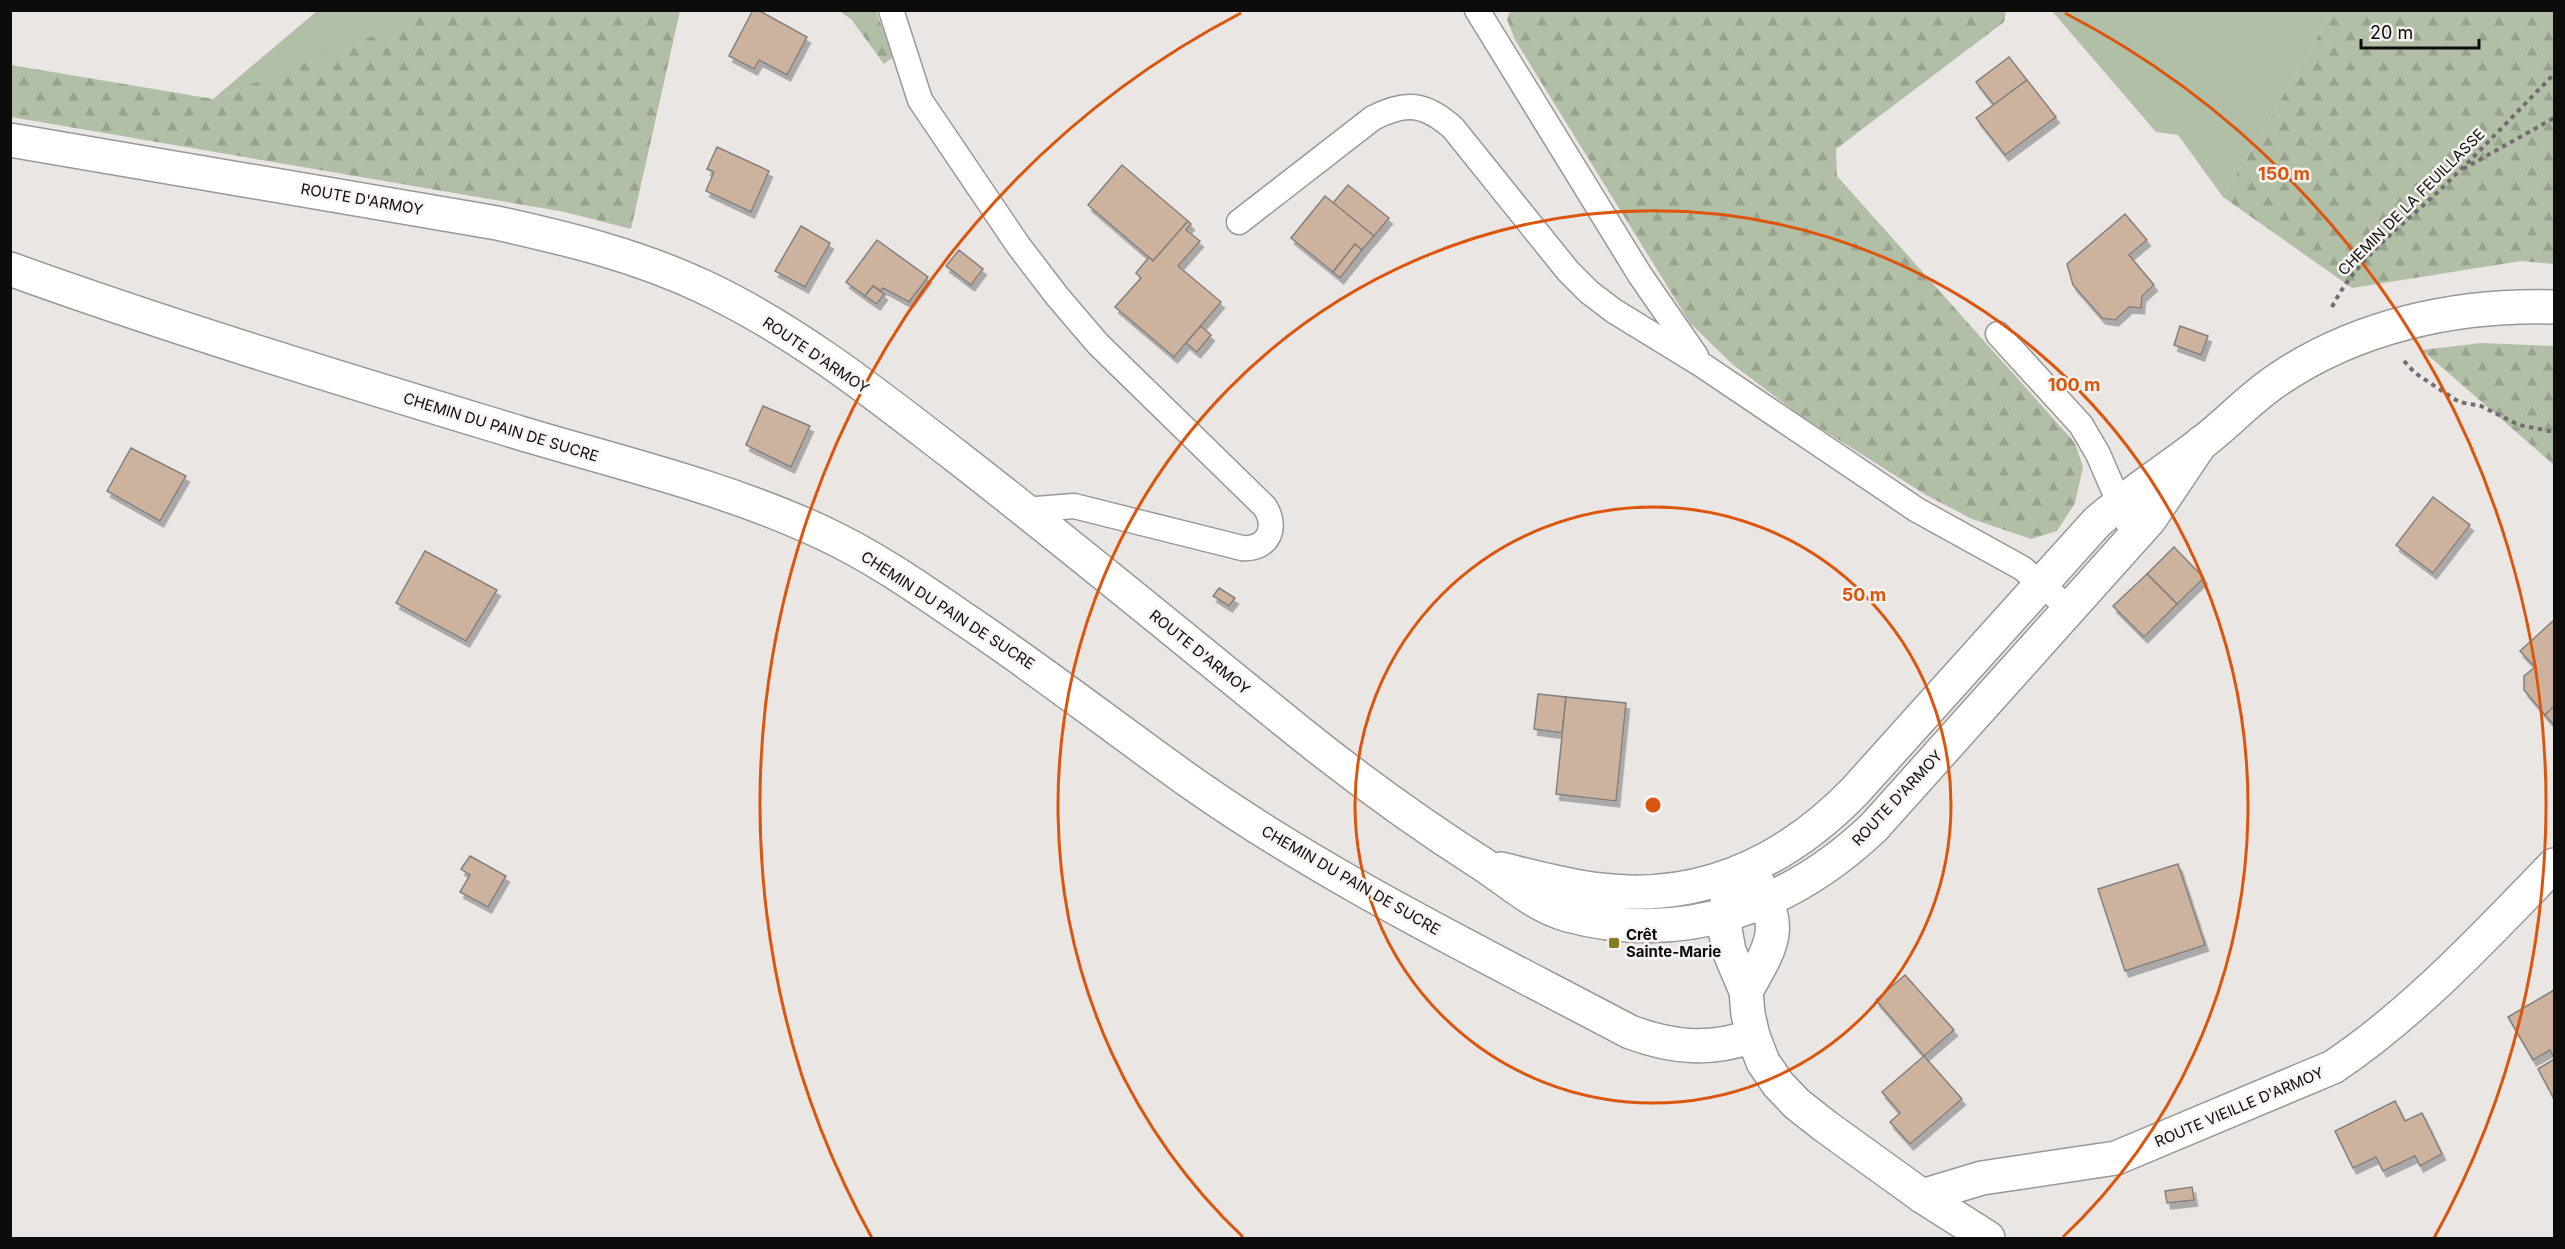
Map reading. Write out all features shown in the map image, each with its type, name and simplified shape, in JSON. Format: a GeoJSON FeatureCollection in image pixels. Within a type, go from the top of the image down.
{"type":"FeatureCollection","features":[{"type":"Feature","properties":{"kind":"main road","name":"ROUTE D'ARMOY"},"geometry":{"type":"LineString","coordinates":[[10,140],[497,223],[620,253],[708,289],[767,320],[870,391],[1024,510],[1331,758],[1405,814],[1533,899],[1568,915],[1624,924],[1654,925],[1726,915],[1767,901],[1828,867],[1867,833],[2134,537],[2166,498],[2202,443]]}},
{"type":"Feature","properties":{"kind":"main road","name":"CHEMIN DU PAIN DE SUCRE"},"geometry":{"type":"LineString","coordinates":[[10,269],[254,353],[703,488],[818,531],[866,555],[911,582],[1028,662],[1190,782],[1280,842],[1375,897],[1630,1032],[1682,1046],[1731,1044],[1753,1036]]}},
{"type":"Feature","properties":{"kind":"main road","name":"ROUTE D'ARMOY"},"geometry":{"type":"LineString","coordinates":[[1484,866],[1578,887],[1633,891],[1684,888],[1740,872],[1792,845],[1841,806],[2082,536],[2120,503],[2202,443],[2263,391],[2306,362],[2383,329],[2432,317],[2481,310],[2554,307]]}},
{"type":"Feature","properties":{"kind":"main road","name":"ROUTE VIEILLE D'ARMOY"},"geometry":{"type":"LineString","coordinates":[[1922,1196],[1982,1178],[2116,1158],[2333,1067],[2355,1052],[2445,974],[2554,865]]}},
{"type":"Feature","properties":{"kind":"main road"},"geometry":{"type":"LineString","coordinates":[[1746,992],[1770,945],[1773,923],[1767,901],[1740,872],[1726,915],[1729,951],[1746,992],[1753,1036],[1768,1069],[1778,1084],[1797,1104],[1922,1196],[1988,1239]]}},
{"type":"Feature","properties":{"kind":"lane"},"geometry":{"type":"LineString","coordinates":[[891,10],[920,100],[1018,245],[1098,344],[1265,507],[1271,516],[1272,526],[1269,536],[1262,544],[1252,549],[1074,506],[1024,510]]}},
{"type":"Feature","properties":{"kind":"lane"},"geometry":{"type":"LineString","coordinates":[[1477,10],[1640,275],[1702,365]]}},
{"type":"Feature","properties":{"kind":"lane"},"geometry":{"type":"LineString","coordinates":[[1239,222],[1373,118],[1392,108],[1414,106],[1436,113],[1453,128],[1568,271],[1589,292],[1614,311],[1702,365],[1917,510],[2008,559],[2041,583],[2070,609]]}},
{"type":"Feature","properties":{"kind":"lane"},"geometry":{"type":"LineString","coordinates":[[1998,334],[2081,425],[2098,454],[2134,537]]}},
{"type":"Feature","properties":{"kind":"path","name":"CHEMIN DE LA FEUILLASSE"},"geometry":{"type":"LineString","coordinates":[[2331,310],[2349,279],[2365,261],[2554,74]]}},
{"type":"Feature","properties":{"kind":"path"},"geometry":{"type":"LineString","coordinates":[[2458,171],[2554,118]]}},
{"type":"Feature","properties":{"kind":"path"},"geometry":{"type":"LineString","coordinates":[[2383,329],[2399,357],[2415,373],[2440,390],[2460,402],[2481,406],[2519,425],[2554,432]]}},
{"type":"Feature","properties":{"kind":"green space"},"geometry":{"type":"Polygon","coordinates":[[[438,10],[680,11],[631,229],[565,212],[11,117],[11,65],[213,99],[438,10]]]}},
{"type":"Feature","properties":{"kind":"green space"},"geometry":{"type":"Polygon","coordinates":[[[317,11],[438,11],[213,99],[317,11]]]}},
{"type":"Feature","properties":{"kind":"green space"},"geometry":{"type":"Polygon","coordinates":[[[839,11],[876,11],[893,57],[884,64],[851,19],[839,11]]]}},
{"type":"Feature","properties":{"kind":"green space"},"geometry":{"type":"Polygon","coordinates":[[[1510,11],[2006,11],[2004,22],[1836,149],[1837,176],[2075,443],[2083,467],[2075,503],[2057,531],[2031,539],[1972,519],[1926,495],[1801,416],[1732,364],[1690,323],[1515,40],[1507,19],[1510,11]]]}},
{"type":"Feature","properties":{"kind":"green space"},"geometry":{"type":"Polygon","coordinates":[[[2052,11],[2333,11],[2223,197],[2178,135],[2156,132],[2052,11]]]}},
{"type":"Feature","properties":{"kind":"green space"},"geometry":{"type":"Polygon","coordinates":[[[2333,11],[2554,11],[2554,264],[2521,261],[2352,288],[2223,197],[2333,11]]]}},
{"type":"Feature","properties":{"kind":"green space"},"geometry":{"type":"Polygon","coordinates":[[[2481,343],[2554,346],[2554,465],[2422,350],[2481,343]]]}},
{"type":"Feature","properties":{"kind":"building"},"geometry":{"type":"Polygon","coordinates":[[[753,10],[758,10],[807,37],[787,75],[759,60],[754,69],[729,56],[753,10]]]}},
{"type":"Feature","properties":{"kind":"building"},"geometry":{"type":"Polygon","coordinates":[[[2009,57],[2027,80],[1994,105],[1976,82],[2009,57]]]}},
{"type":"Feature","properties":{"kind":"building"},"geometry":{"type":"Polygon","coordinates":[[[2027,80],[2056,117],[2005,155],[1976,118],[2027,80]]]}},
{"type":"Feature","properties":{"kind":"building"},"geometry":{"type":"Polygon","coordinates":[[[717,147],[769,171],[751,212],[706,191],[714,172],[707,169],[717,147]]]}},
{"type":"Feature","properties":{"kind":"building"},"geometry":{"type":"Polygon","coordinates":[[[1122,165],[1188,221],[1153,261],[1088,205],[1122,165]]]}},
{"type":"Feature","properties":{"kind":"building"},"geometry":{"type":"Polygon","coordinates":[[[1348,185],[1389,218],[1374,236],[1333,203],[1348,185]]]}},
{"type":"Feature","properties":{"kind":"building"},"geometry":{"type":"Polygon","coordinates":[[[1325,196],[1374,236],[1362,250],[1355,244],[1333,272],[1291,238],[1325,196]]]}},
{"type":"Feature","properties":{"kind":"building"},"geometry":{"type":"Polygon","coordinates":[[[2125,214],[2147,240],[2129,255],[2154,285],[2142,296],[2141,308],[2129,307],[2115,320],[2102,318],[2073,285],[2067,264],[2125,214]]]}},
{"type":"Feature","properties":{"kind":"building"},"geometry":{"type":"Polygon","coordinates":[[[1188,221],[1191,224],[1186,230],[1200,241],[1178,266],[1221,302],[1174,357],[1115,307],[1141,278],[1136,273],[1149,257],[1153,261],[1188,221]]]}},
{"type":"Feature","properties":{"kind":"building"},"geometry":{"type":"Polygon","coordinates":[[[801,226],[830,243],[805,287],[775,271],[801,226]]]}},
{"type":"Feature","properties":{"kind":"building"},"geometry":{"type":"Polygon","coordinates":[[[877,240],[928,277],[909,302],[883,288],[881,291],[873,286],[865,296],[846,282],[877,240]]]}},
{"type":"Feature","properties":{"kind":"building"},"geometry":{"type":"Polygon","coordinates":[[[1355,244],[1362,250],[1340,278],[1333,272],[1355,244]]]}},
{"type":"Feature","properties":{"kind":"building"},"geometry":{"type":"Polygon","coordinates":[[[959,250],[983,269],[971,285],[946,266],[959,250]]]}},
{"type":"Feature","properties":{"kind":"building"},"geometry":{"type":"Polygon","coordinates":[[[873,286],[884,294],[877,304],[865,296],[873,286]]]}},
{"type":"Feature","properties":{"kind":"building"},"geometry":{"type":"Polygon","coordinates":[[[1201,326],[1211,335],[1197,352],[1186,343],[1201,326]]]}},
{"type":"Feature","properties":{"kind":"building"},"geometry":{"type":"Polygon","coordinates":[[[2180,326],[2208,336],[2201,355],[2174,345],[2180,326]]]}},
{"type":"Feature","properties":{"kind":"building"},"geometry":{"type":"Polygon","coordinates":[[[763,406],[810,426],[791,467],[746,445],[763,406]]]}},
{"type":"Feature","properties":{"kind":"building"},"geometry":{"type":"Polygon","coordinates":[[[131,448],[186,476],[160,521],[107,491],[131,448]]]}},
{"type":"Feature","properties":{"kind":"building"},"geometry":{"type":"Polygon","coordinates":[[[2433,497],[2470,525],[2433,573],[2396,545],[2433,497]]]}},
{"type":"Feature","properties":{"kind":"building"},"geometry":{"type":"Polygon","coordinates":[[[2174,547],[2204,578],[2177,604],[2147,574],[2174,547]]]}},
{"type":"Feature","properties":{"kind":"building"},"geometry":{"type":"Polygon","coordinates":[[[425,551],[497,590],[466,641],[396,603],[425,551]]]}},
{"type":"Feature","properties":{"kind":"building"},"geometry":{"type":"Polygon","coordinates":[[[2147,574],[2177,604],[2144,637],[2113,606],[2147,574]]]}},
{"type":"Feature","properties":{"kind":"building"},"geometry":{"type":"Polygon","coordinates":[[[1219,588],[1235,598],[1229,606],[1213,596],[1219,588]]]}},
{"type":"Feature","properties":{"kind":"building"},"geometry":{"type":"Polygon","coordinates":[[[2554,620],[2554,708],[2545,715],[2524,690],[2524,676],[2535,667],[2520,651],[2554,620]]]}},
{"type":"Feature","properties":{"kind":"building"},"geometry":{"type":"Polygon","coordinates":[[[1538,694],[1566,697],[1562,733],[1534,729],[1538,694]]]}},
{"type":"Feature","properties":{"kind":"building"},"geometry":{"type":"Polygon","coordinates":[[[1566,697],[1626,703],[1616,801],[1556,794],[1566,697]]]}},
{"type":"Feature","properties":{"kind":"building"},"geometry":{"type":"Polygon","coordinates":[[[2554,708],[2554,725],[2545,715],[2554,708]]]}},
{"type":"Feature","properties":{"kind":"building"},"geometry":{"type":"Polygon","coordinates":[[[470,856],[506,876],[488,907],[460,892],[470,875],[461,869],[470,856]]]}},
{"type":"Feature","properties":{"kind":"building"},"geometry":{"type":"Polygon","coordinates":[[[2178,864],[2205,945],[2125,971],[2098,889],[2178,864]]]}},
{"type":"Feature","properties":{"kind":"building"},"geometry":{"type":"Polygon","coordinates":[[[1905,975],[1954,1030],[1924,1056],[1876,1000],[1905,975]]]}},
{"type":"Feature","properties":{"kind":"building"},"geometry":{"type":"Polygon","coordinates":[[[2554,990],[2554,1058],[2550,1050],[2533,1060],[2508,1017],[2554,990]]]}},
{"type":"Feature","properties":{"kind":"building"},"geometry":{"type":"Polygon","coordinates":[[[1924,1056],[1962,1099],[1910,1144],[1890,1122],[1900,1113],[1882,1092],[1924,1056]]]}},
{"type":"Feature","properties":{"kind":"building"},"geometry":{"type":"Polygon","coordinates":[[[2554,1059],[2554,1099],[2538,1069],[2554,1059]]]}},
{"type":"Feature","properties":{"kind":"building"},"geometry":{"type":"Polygon","coordinates":[[[2395,1101],[2405,1121],[2422,1113],[2442,1154],[2420,1166],[2415,1156],[2383,1171],[2376,1157],[2353,1168],[2335,1131],[2395,1101]]]}},
{"type":"Feature","properties":{"kind":"building"},"geometry":{"type":"Polygon","coordinates":[[[2192,1187],[2194,1200],[2167,1203],[2165,1191],[2192,1187]]]}},
{"type":"Feature","properties":{"kind":"place","name":"Crêt Sainte-Marie"},"geometry":{"type":"Point","coordinates":[1614,943]}}]}
